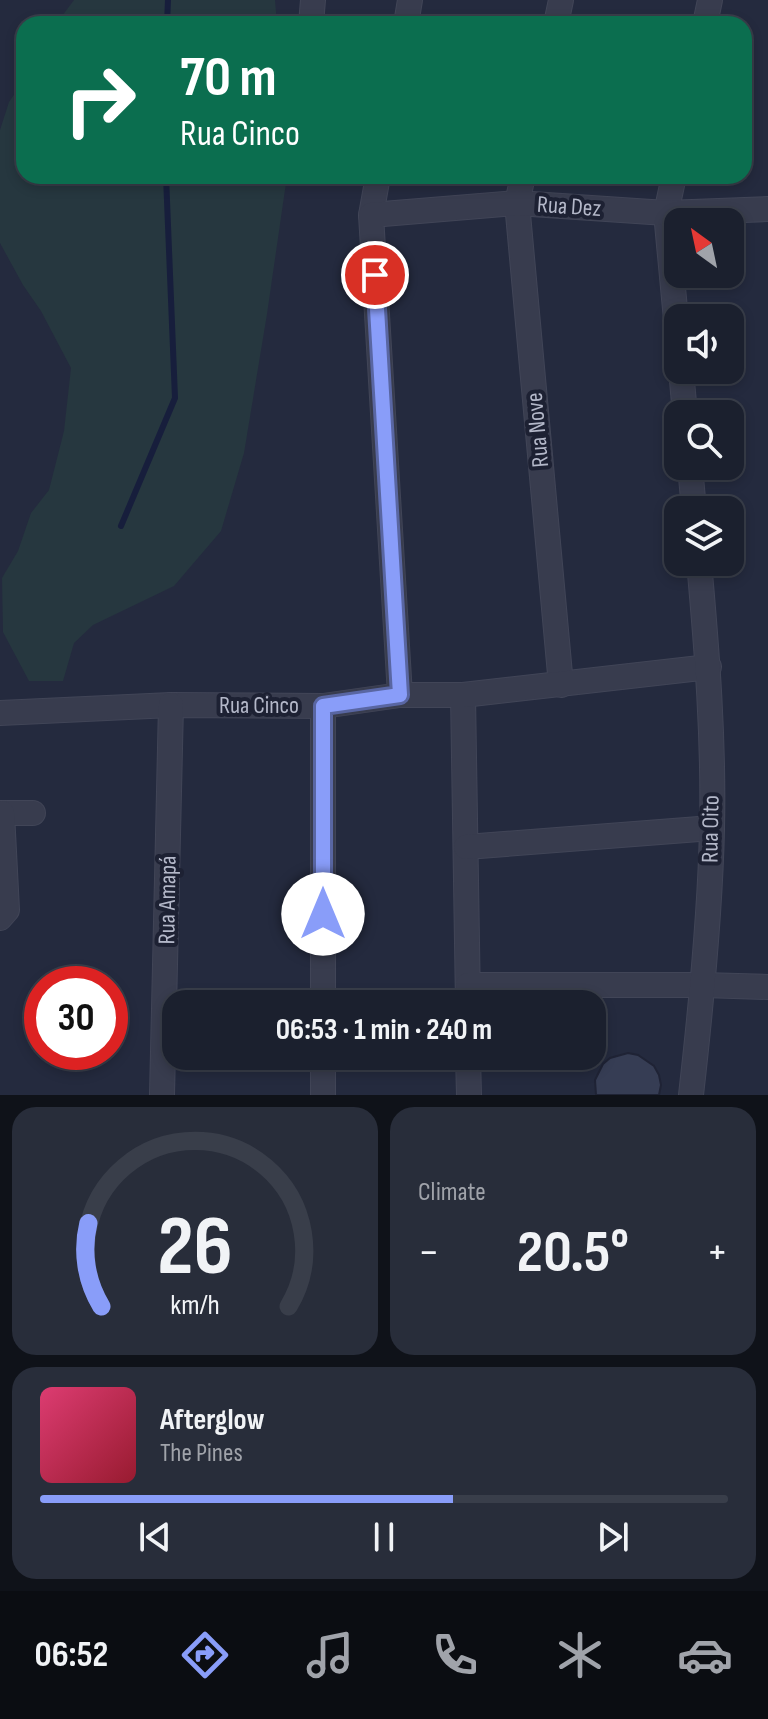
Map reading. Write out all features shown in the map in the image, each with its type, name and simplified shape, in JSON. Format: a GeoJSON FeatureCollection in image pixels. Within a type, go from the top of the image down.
{"type":"FeatureCollection","features":[{"type":"Feature","properties":{"kind":"street"},"geometry":{"type":"LineString","coordinates":[[377,184],[371,215],[400,695]]}},
{"type":"Feature","properties":{"kind":"street","name":"Rua Nove"},"geometry":{"type":"LineString","coordinates":[[521,184],[517,203],[561,685]]}},
{"type":"Feature","properties":{"kind":"street"},"geometry":{"type":"LineString","coordinates":[[667,208],[672,184]]}},
{"type":"Feature","properties":{"kind":"street","name":"Rua Dez"},"geometry":{"type":"LineString","coordinates":[[371,215],[517,203],[664,213]]}},
{"type":"Feature","properties":{"kind":"street","name":"Rua Dez"},"geometry":{"type":"LineString","coordinates":[[744,210],[768,209]]}},
{"type":"Feature","properties":{"kind":"street","name":"Rua Oito"},"geometry":{"type":"LineString","coordinates":[[691,1095],[703,985],[712,828],[709,667],[700,576]]}},
{"type":"Feature","properties":{"kind":"street","name":"Rua Cinco"},"geometry":{"type":"LineString","coordinates":[[0,713],[171,705],[323,706],[400,695],[463,695],[709,667]]}},
{"type":"Feature","properties":{"kind":"street"},"geometry":{"type":"LineString","coordinates":[[463,695],[468,990]]}},
{"type":"Feature","properties":{"kind":"street","name":"Rua Amapá"},"geometry":{"type":"LineString","coordinates":[[162,1095],[171,705]]}},
{"type":"Feature","properties":{"kind":"street"},"geometry":{"type":"LineString","coordinates":[[323,706],[323,990]]}},
{"type":"Feature","properties":{"kind":"street"},"geometry":{"type":"LineString","coordinates":[[0,918],[7,910],[1,813],[33,813]]}},
{"type":"Feature","properties":{"kind":"street"},"geometry":{"type":"LineString","coordinates":[[466,847],[712,828]]}},
{"type":"Feature","properties":{"kind":"street"},"geometry":{"type":"LineString","coordinates":[[586,990],[703,985],[768,987]]}},
{"type":"Feature","properties":{"kind":"street"},"geometry":{"type":"LineString","coordinates":[[323,1070],[323,1095]]}},
{"type":"Feature","properties":{"kind":"street"},"geometry":{"type":"LineString","coordinates":[[468,1070],[469,1095]]}},
{"type":"Feature","properties":{"kind":"shaded area"},"geometry":{"type":"Polygon","coordinates":[[[74,0],[275,0],[276,16],[62,16],[74,0]]]}},
{"type":"Feature","properties":{"kind":"shaded area"},"geometry":{"type":"Polygon","coordinates":[[[16,92],[16,184],[286,184],[244,453],[221,531],[174,586],[93,625],[74,643],[63,681],[29,681],[3,632],[2,578],[18,551],[31,513],[49,490],[64,431],[71,368],[0,243],[0,130],[9,102],[16,92]]]}},
{"type":"Feature","properties":{"kind":"building"},"geometry":{"type":"Polygon","coordinates":[[[628,1053],[638,1055],[654,1066],[661,1085],[659,1095],[596,1095],[595,1080],[600,1070],[606,1070],[606,1061],[628,1053]]]}},
{"type":"Feature","properties":{"kind":"waterway"},"geometry":{"type":"LineString","coordinates":[[167,16],[168,0]]}},
{"type":"Feature","properties":{"kind":"waterway"},"geometry":{"type":"LineString","coordinates":[[121,526],[175,398],[166,184]]}},
{"type":"Feature","properties":{"kind":"route"},"geometry":{"type":"LineString","coordinates":[[323,914],[323,706],[400,695],[375,275]]}}]}
